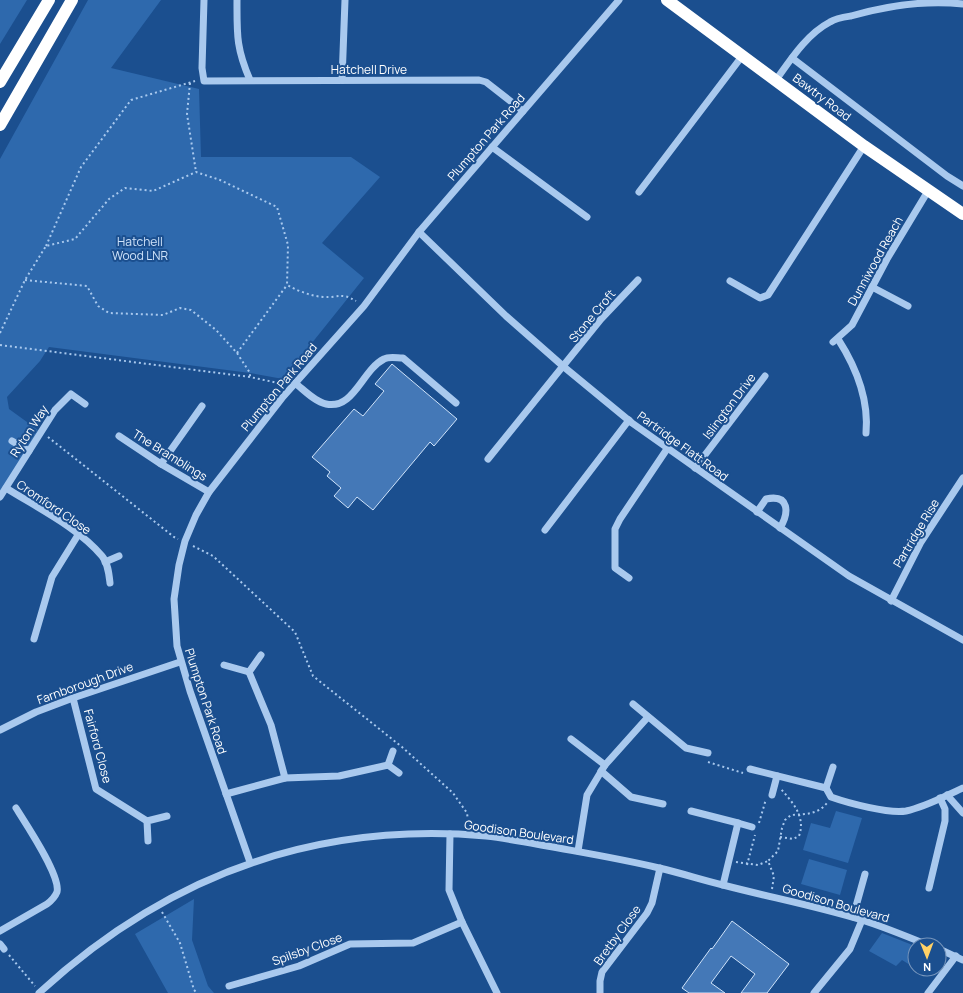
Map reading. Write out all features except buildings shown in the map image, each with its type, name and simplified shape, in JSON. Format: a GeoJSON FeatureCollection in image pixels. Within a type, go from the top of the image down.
{"type":"FeatureCollection","features":[{"type":"Feature","properties":{"kind":"highway"},"geometry":{"type":"LineString","coordinates":[[0,82],[49,0]]}},
{"type":"Feature","properties":{"kind":"highway"},"geometry":{"type":"LineString","coordinates":[[0,125],[72,0]]}},
{"type":"Feature","properties":{"kind":"highway","name":"Bawtry Road"},"geometry":{"type":"LineString","coordinates":[[671,1],[864,146],[963,214]]}},
{"type":"Feature","properties":{"kind":"street"},"geometry":{"type":"LineString","coordinates":[[204,0],[202,68],[204,81]]}},
{"type":"Feature","properties":{"kind":"street"},"geometry":{"type":"LineString","coordinates":[[237,0],[237,44],[250,80]]}},
{"type":"Feature","properties":{"kind":"street"},"geometry":{"type":"LineString","coordinates":[[342,80],[345,0]]}},
{"type":"Feature","properties":{"kind":"street","name":"Plumpton Park Road"},"geometry":{"type":"LineString","coordinates":[[250,862],[180,662],[174,626],[174,599],[179,565],[185,541],[196,515],[209,492],[293,385],[364,306],[419,232],[619,0]]}},
{"type":"Feature","properties":{"kind":"street"},"geometry":{"type":"LineString","coordinates":[[776,80],[810,37],[830,21],[863,12],[917,3],[946,1],[963,4]]}},
{"type":"Feature","properties":{"kind":"street"},"geometry":{"type":"LineString","coordinates":[[639,192],[743,55]]}},
{"type":"Feature","properties":{"kind":"street"},"geometry":{"type":"LineString","coordinates":[[792,58],[947,176],[963,186]]}},
{"type":"Feature","properties":{"kind":"street","name":"Hatchell Drive"},"geometry":{"type":"LineString","coordinates":[[204,81],[479,80],[486,82],[523,111]]}},
{"type":"Feature","properties":{"kind":"street"},"geometry":{"type":"LineString","coordinates":[[492,146],[587,217]]}},
{"type":"Feature","properties":{"kind":"street"},"geometry":{"type":"LineString","coordinates":[[730,281],[760,298],[768,295],[864,146]]}},
{"type":"Feature","properties":{"kind":"street","name":"Dunniwood Reach"},"geometry":{"type":"LineString","coordinates":[[866,433],[867,410],[858,378],[850,358],[835,340],[852,325],[872,287],[928,191]]}},
{"type":"Feature","properties":{"kind":"street","name":"Partridge Flatt Road"},"geometry":{"type":"LineString","coordinates":[[419,232],[506,316],[564,367],[667,449],[849,576],[891,601],[963,640]]}},
{"type":"Feature","properties":{"kind":"street","name":"Stone Croft"},"geometry":{"type":"LineString","coordinates":[[488,459],[602,319],[638,280]]}},
{"type":"Feature","properties":{"kind":"street"},"geometry":{"type":"LineString","coordinates":[[872,287],[908,306]]}},
{"type":"Feature","properties":{"kind":"street"},"geometry":{"type":"LineString","coordinates":[[293,385],[325,404],[345,402],[371,368],[385,358],[403,358],[456,403]]}},
{"type":"Feature","properties":{"kind":"street","name":"Islington Drive"},"geometry":{"type":"LineString","coordinates":[[695,468],[766,376]]}},
{"type":"Feature","properties":{"kind":"street","name":"Ryton Way"},"geometry":{"type":"LineString","coordinates":[[0,497],[55,410],[71,394],[85,404]]}},
{"type":"Feature","properties":{"kind":"street"},"geometry":{"type":"LineString","coordinates":[[161,464],[202,406]]}},
{"type":"Feature","properties":{"kind":"street"},"geometry":{"type":"LineString","coordinates":[[545,530],[629,420]]}},
{"type":"Feature","properties":{"kind":"street","name":"The Bramblings"},"geometry":{"type":"LineString","coordinates":[[119,436],[161,464],[209,492]]}},
{"type":"Feature","properties":{"kind":"street"},"geometry":{"type":"LineString","coordinates":[[12,442],[29,451]]}},
{"type":"Feature","properties":{"kind":"street"},"geometry":{"type":"LineString","coordinates":[[629,578],[615,568],[615,530],[620,519],[667,449]]}},
{"type":"Feature","properties":{"kind":"street","name":"Partridge Rise"},"geometry":{"type":"LineString","coordinates":[[891,601],[921,542],[963,478]]}},
{"type":"Feature","properties":{"kind":"street","name":"Cromford Close"},"geometry":{"type":"LineString","coordinates":[[6,488],[78,535],[102,557],[105,562],[110,583]]}},
{"type":"Feature","properties":{"kind":"street"},"geometry":{"type":"LineString","coordinates":[[757,512],[766,499],[778,500],[785,504],[787,509],[786,517],[780,528]]}},
{"type":"Feature","properties":{"kind":"street"},"geometry":{"type":"LineString","coordinates":[[34,639],[52,577],[78,535]]}},
{"type":"Feature","properties":{"kind":"street"},"geometry":{"type":"LineString","coordinates":[[105,562],[120,556]]}},
{"type":"Feature","properties":{"kind":"street"},"geometry":{"type":"LineString","coordinates":[[249,672],[261,655]]}},
{"type":"Feature","properties":{"kind":"street","name":"Farnborough Drive"},"geometry":{"type":"LineString","coordinates":[[0,730],[36,712],[73,698],[180,662]]}},
{"type":"Feature","properties":{"kind":"street"},"geometry":{"type":"LineString","coordinates":[[224,665],[249,672]]}},
{"type":"Feature","properties":{"kind":"street"},"geometry":{"type":"LineString","coordinates":[[249,672],[271,725],[285,778]]}},
{"type":"Feature","properties":{"kind":"street","name":"Fairford Close"},"geometry":{"type":"LineString","coordinates":[[73,698],[96,789],[147,821]]}},
{"type":"Feature","properties":{"kind":"street"},"geometry":{"type":"LineString","coordinates":[[633,704],[686,748],[708,753]]}},
{"type":"Feature","properties":{"kind":"street"},"geometry":{"type":"LineString","coordinates":[[578,852],[587,795],[603,768],[648,717]]}},
{"type":"Feature","properties":{"kind":"street"},"geometry":{"type":"LineString","coordinates":[[571,739],[603,768],[631,797],[663,804]]}},
{"type":"Feature","properties":{"kind":"street"},"geometry":{"type":"LineString","coordinates":[[388,765],[393,752]]}},
{"type":"Feature","properties":{"kind":"street"},"geometry":{"type":"LineString","coordinates":[[226,794],[285,778],[339,776],[388,765],[399,773]]}},
{"type":"Feature","properties":{"kind":"street"},"geometry":{"type":"LineString","coordinates":[[826,788],[833,767]]}},
{"type":"Feature","properties":{"kind":"street"},"geometry":{"type":"LineString","coordinates":[[750,769],[826,788],[831,797],[895,812],[916,808],[963,788]]}},
{"type":"Feature","properties":{"kind":"street"},"geometry":{"type":"LineString","coordinates":[[772,795],[777,776]]}},
{"type":"Feature","properties":{"kind":"street"},"geometry":{"type":"LineString","coordinates":[[947,795],[963,813]]}},
{"type":"Feature","properties":{"kind":"street"},"geometry":{"type":"LineString","coordinates":[[929,888],[945,821],[945,809],[940,798]]}},
{"type":"Feature","properties":{"kind":"street"},"geometry":{"type":"LineString","coordinates":[[0,931],[47,904],[53,899],[57,892],[55,876],[16,808]]}},
{"type":"Feature","properties":{"kind":"street"},"geometry":{"type":"LineString","coordinates":[[691,811],[752,827]]}},
{"type":"Feature","properties":{"kind":"street"},"geometry":{"type":"LineString","coordinates":[[148,841],[147,821],[167,816]]}},
{"type":"Feature","properties":{"kind":"street"},"geometry":{"type":"LineString","coordinates":[[723,885],[738,823]]}},
{"type":"Feature","properties":{"kind":"street","name":"Goodison Boulevard"},"geometry":{"type":"LineString","coordinates":[[40,992],[68,967],[112,934],[158,904],[224,872],[276,854],[366,836],[410,833],[489,836],[660,868],[853,917],[907,937]]}},
{"type":"Feature","properties":{"kind":"street"},"geometry":{"type":"LineString","coordinates":[[450,834],[449,890],[462,922],[497,993]]}},
{"type":"Feature","properties":{"kind":"street","name":"Bretby Close"},"geometry":{"type":"LineString","coordinates":[[600,993],[602,972],[647,913],[652,903],[660,868]]}},
{"type":"Feature","properties":{"kind":"street"},"geometry":{"type":"LineString","coordinates":[[853,917],[865,874]]}},
{"type":"Feature","properties":{"kind":"street"},"geometry":{"type":"LineString","coordinates":[[814,993],[850,949],[862,920]]}},
{"type":"Feature","properties":{"kind":"street","name":"Spilsby Close"},"geometry":{"type":"LineString","coordinates":[[229,986],[299,966],[350,944],[413,943],[462,922]]}},
{"type":"Feature","properties":{"kind":"street"},"geometry":{"type":"LineString","coordinates":[[947,952],[963,960]]}},
{"type":"Feature","properties":{"kind":"street"},"geometry":{"type":"LineString","coordinates":[[928,993],[956,956]]}},
{"type":"Feature","properties":{"kind":"path"},"geometry":{"type":"LineString","coordinates":[[0,332],[25,280],[46,246],[81,167],[131,100],[190,83],[204,81]]}},
{"type":"Feature","properties":{"kind":"path"},"geometry":{"type":"LineString","coordinates":[[190,83],[188,114],[196,172]]}},
{"type":"Feature","properties":{"kind":"path"},"geometry":{"type":"LineString","coordinates":[[46,246],[75,239],[108,199],[125,188],[153,191],[196,172],[220,180],[277,207],[288,245],[287,285],[238,353]]}},
{"type":"Feature","properties":{"kind":"path"},"geometry":{"type":"LineString","coordinates":[[25,280],[87,286],[98,306],[109,313],[163,315],[180,308],[191,310],[216,330],[238,353],[250,373],[250,377]]}},
{"type":"Feature","properties":{"kind":"path"},"geometry":{"type":"LineString","coordinates":[[287,285],[299,291],[323,297],[344,295],[364,306]]}},
{"type":"Feature","properties":{"kind":"path"},"geometry":{"type":"LineString","coordinates":[[0,345],[250,377],[293,385]]}},
{"type":"Feature","properties":{"kind":"path"},"geometry":{"type":"LineString","coordinates":[[41,432],[174,537],[185,541],[213,556],[295,632],[313,676],[402,747],[452,793],[467,813],[470,835]]}},
{"type":"Feature","properties":{"kind":"path"},"geometry":{"type":"LineString","coordinates":[[708,753],[707,762],[748,775],[750,769]]}},
{"type":"Feature","properties":{"kind":"path"},"geometry":{"type":"LineString","coordinates":[[775,785],[780,788],[787,798],[796,806],[800,814],[801,831],[799,836],[793,839],[780,837]]}},
{"type":"Feature","properties":{"kind":"path"},"geometry":{"type":"LineString","coordinates":[[747,865],[765,800],[772,795]]}},
{"type":"Feature","properties":{"kind":"path"},"geometry":{"type":"LineString","coordinates":[[729,860],[747,865],[758,865],[768,861],[778,851],[785,820],[791,814],[812,814],[820,810],[831,797]]}},
{"type":"Feature","properties":{"kind":"path"},"geometry":{"type":"LineString","coordinates":[[768,861],[774,876],[770,896]]}},
{"type":"Feature","properties":{"kind":"path"},"geometry":{"type":"LineString","coordinates":[[158,904],[180,943],[194,990],[197,993]]}},
{"type":"Feature","properties":{"kind":"path"},"geometry":{"type":"LineString","coordinates":[[2,946],[40,992]]}},
{"type":"Feature","properties":{"kind":"green space"},"geometry":{"type":"Polygon","coordinates":[[[0,0],[27,0],[0,44],[0,0]]]}},
{"type":"Feature","properties":{"kind":"green space","name":"Hatchell Wood LNR"},"geometry":{"type":"Polygon","coordinates":[[[88,0],[161,0],[111,68],[199,89],[201,157],[351,157],[380,177],[322,243],[364,278],[283,379],[250,373],[49,347],[40,361],[7,397],[9,409],[38,430],[0,497],[0,159],[88,0]]]}},
{"type":"Feature","properties":{"kind":"green space"},"geometry":{"type":"Polygon","coordinates":[[[836,811],[862,818],[848,863],[803,850],[811,823],[830,828],[836,811]]]}},
{"type":"Feature","properties":{"kind":"green space"},"geometry":{"type":"Polygon","coordinates":[[[809,859],[847,870],[840,895],[801,884],[809,859]]]}},
{"type":"Feature","properties":{"kind":"green space"},"geometry":{"type":"Polygon","coordinates":[[[194,899],[192,940],[208,986],[214,993],[168,993],[135,934],[194,899]]]}},
{"type":"Feature","properties":{"kind":"green space"},"geometry":{"type":"Polygon","coordinates":[[[882,933],[907,943],[907,963],[902,960],[896,966],[869,951],[882,933]]]}}]}
